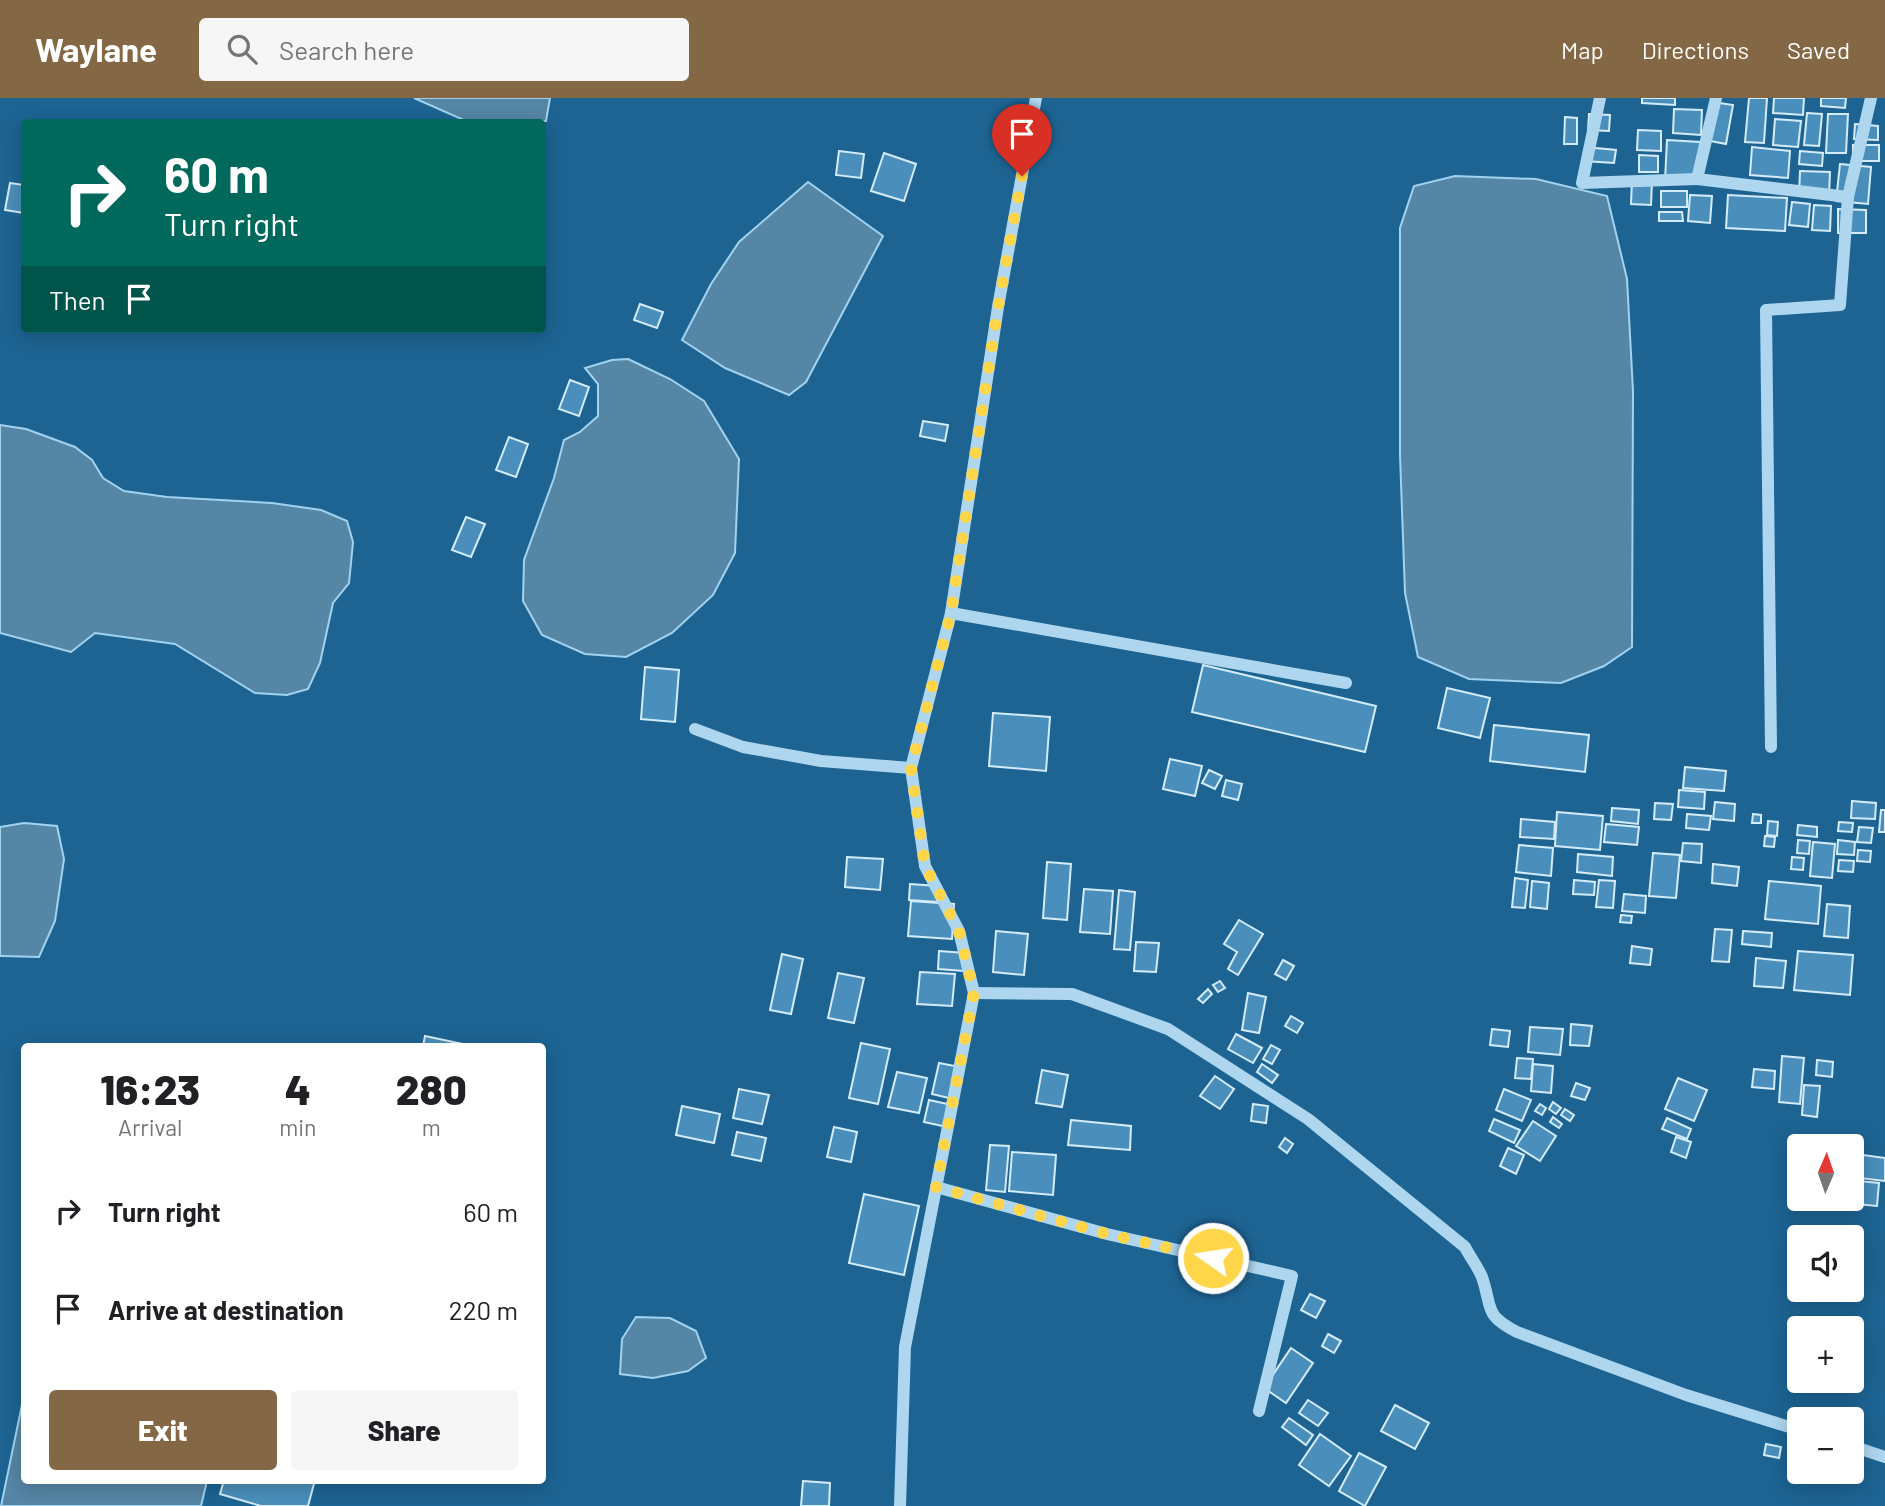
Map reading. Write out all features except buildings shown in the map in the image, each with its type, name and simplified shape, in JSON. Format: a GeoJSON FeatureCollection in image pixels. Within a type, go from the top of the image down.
{"type":"FeatureCollection","features":[{"type":"Feature","properties":{"kind":"street"},"geometry":{"type":"LineString","coordinates":[[900,1506],[905,1346],[974,993],[959,931],[925,866],[911,768],[951,613],[998,307],[1036,98]]}},
{"type":"Feature","properties":{"kind":"street"},"geometry":{"type":"LineString","coordinates":[[1600,98],[1582,183],[1697,179],[1848,197]]}},
{"type":"Feature","properties":{"kind":"street"},"geometry":{"type":"LineString","coordinates":[[1697,179],[1716,98]]}},
{"type":"Feature","properties":{"kind":"street"},"geometry":{"type":"LineString","coordinates":[[1771,747],[1766,310],[1840,305],[1848,197],[1871,98]]}},
{"type":"Feature","properties":{"kind":"street"},"geometry":{"type":"LineString","coordinates":[[951,613],[1346,683]]}},
{"type":"Feature","properties":{"kind":"street"},"geometry":{"type":"LineString","coordinates":[[695,729],[743,747],[769,752],[821,761],[911,768]]}},
{"type":"Feature","properties":{"kind":"street"},"geometry":{"type":"LineString","coordinates":[[974,993],[1072,994],[1167,1030],[1308,1119],[1465,1247],[1481,1275],[1491,1313],[1502,1324],[1686,1395],[1787,1426]]}},
{"type":"Feature","properties":{"kind":"street"},"geometry":{"type":"LineString","coordinates":[[936,1187],[1107,1234],[1292,1276],[1259,1411]]}},
{"type":"Feature","properties":{"kind":"street"},"geometry":{"type":"LineString","coordinates":[[1864,1450],[1885,1457]]}},
{"type":"Feature","properties":{"kind":"water"},"geometry":{"type":"Polygon","coordinates":[[[414,98],[550,98],[546,121],[461,119],[414,98]]]}},
{"type":"Feature","properties":{"kind":"water"},"geometry":{"type":"Polygon","coordinates":[[[1455,176],[1536,179],[1607,196],[1627,279],[1633,391],[1632,647],[1604,666],[1561,683],[1469,679],[1418,657],[1405,593],[1400,455],[1400,228],[1414,186],[1455,176]]]}},
{"type":"Feature","properties":{"kind":"water"},"geometry":{"type":"Polygon","coordinates":[[[808,182],[883,236],[806,382],[789,395],[725,368],[682,340],[711,284],[739,242],[808,182]]]}},
{"type":"Feature","properties":{"kind":"water"},"geometry":{"type":"Polygon","coordinates":[[[628,359],[670,379],[704,401],[739,459],[735,553],[713,595],[672,633],[626,657],[585,654],[542,635],[523,601],[524,560],[554,478],[564,440],[580,432],[598,416],[598,384],[585,368],[612,360],[628,359]]]}},
{"type":"Feature","properties":{"kind":"water"},"geometry":{"type":"Polygon","coordinates":[[[0,425],[26,429],[75,447],[92,460],[103,478],[124,491],[167,497],[272,503],[321,510],[347,521],[353,542],[349,583],[333,603],[320,663],[308,689],[287,695],[255,693],[175,644],[95,633],[71,652],[0,633],[0,425]]]}},
{"type":"Feature","properties":{"kind":"water"},"geometry":{"type":"Polygon","coordinates":[[[24,823],[57,826],[64,859],[55,921],[39,957],[0,956],[0,827],[24,823]]]}},
{"type":"Feature","properties":{"kind":"water"},"geometry":{"type":"Polygon","coordinates":[[[636,1317],[670,1318],[696,1331],[706,1358],[688,1371],[653,1378],[620,1374],[622,1339],[636,1317]]]}},
{"type":"Feature","properties":{"kind":"water"},"geometry":{"type":"Polygon","coordinates":[[[21,1409],[21,1484],[206,1484],[201,1506],[1,1506],[21,1409]]]}},
{"type":"Feature","properties":{"kind":"route"},"geometry":{"type":"LineString","coordinates":[[1022,176],[998,307],[951,613],[911,768],[925,866],[959,931],[974,993],[936,1187],[1107,1234],[1213,1258]]}}]}
